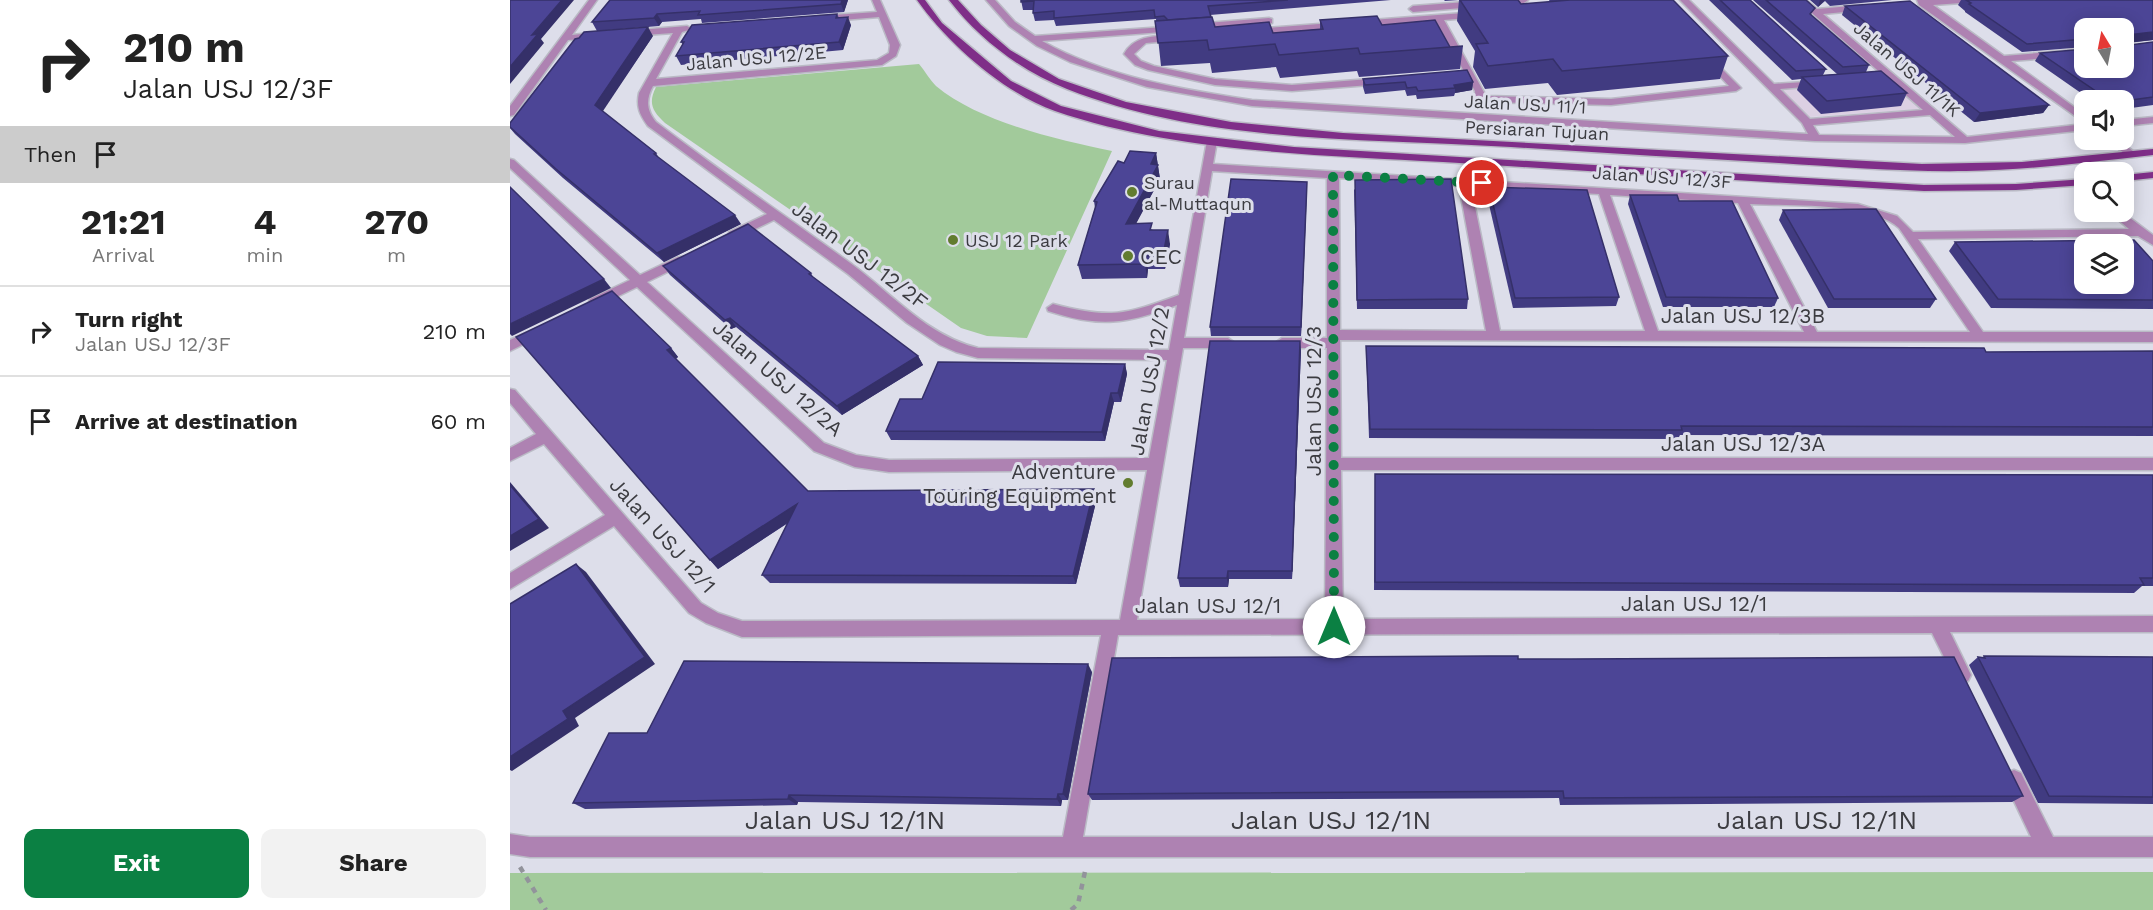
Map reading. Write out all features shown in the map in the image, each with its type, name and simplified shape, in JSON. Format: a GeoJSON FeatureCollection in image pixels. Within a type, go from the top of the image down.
{"type":"FeatureCollection","features":[{"type":"Feature","properties":{"kind":"main road","name":"Persiaran Tujuan"},"geometry":{"type":"LineString","coordinates":[[921,0],[939,25],[1008,83],[1057,108],[1121,126],[1212,141],[1294,150],[1924,188],[2074,184]]}},
{"type":"Feature","properties":{"kind":"main road","name":"Persiaran Tujuan"},"geometry":{"type":"LineString","coordinates":[[953,0],[968,18],[1009,52],[1039,72],[1068,87],[1130,106],[1214,122],[1345,135],[1899,167],[2018,166],[2153,152]]}},
{"type":"Feature","properties":{"kind":"main road"},"geometry":{"type":"LineString","coordinates":[[939,25],[952,18],[968,18]]}},
{"type":"Feature","properties":{"kind":"main road"},"geometry":{"type":"LineString","coordinates":[[2134,177],[2153,175]]}},
{"type":"Feature","properties":{"kind":"street"},"geometry":{"type":"LineString","coordinates":[[510,114],[593,0]]}},
{"type":"Feature","properties":{"kind":"street"},"geometry":{"type":"LineString","coordinates":[[810,20],[882,14],[876,0]]}},
{"type":"Feature","properties":{"kind":"street","name":"Jalan USJ 11/1"},"geometry":{"type":"LineString","coordinates":[[990,0],[1017,29],[1103,72],[1210,97],[1300,107],[1815,138],[1965,140],[2074,128]]}},
{"type":"Feature","properties":{"kind":"street"},"geometry":{"type":"LineString","coordinates":[[1403,0],[1408,9],[1524,0]]}},
{"type":"Feature","properties":{"kind":"street"},"geometry":{"type":"LineString","coordinates":[[1684,0],[1807,122],[1815,138]]}},
{"type":"Feature","properties":{"kind":"street","name":"Jalan USJ 11/1K"},"geometry":{"type":"LineString","coordinates":[[1801,0],[1965,140]]}},
{"type":"Feature","properties":{"kind":"street"},"geometry":{"type":"LineString","coordinates":[[1920,2],[1961,0]]}},
{"type":"Feature","properties":{"kind":"street"},"geometry":{"type":"LineString","coordinates":[[1920,2],[2074,112]]}},
{"type":"Feature","properties":{"kind":"street"},"geometry":{"type":"LineString","coordinates":[[1815,12],[1878,7]]}},
{"type":"Feature","properties":{"kind":"street"},"geometry":{"type":"LineString","coordinates":[[1388,80],[1292,88],[1215,82],[1151,68],[1138,63],[1129,54],[1135,44],[1153,39],[1521,11]]}},
{"type":"Feature","properties":{"kind":"street","name":"Jalan USJ 12/2E"},"geometry":{"type":"LineString","coordinates":[[649,83],[866,65],[889,59],[895,50],[895,45],[882,14]]}},
{"type":"Feature","properties":{"kind":"street"},"geometry":{"type":"LineString","coordinates":[[1033,39],[1326,16]]}},
{"type":"Feature","properties":{"kind":"street"},"geometry":{"type":"LineString","coordinates":[[1438,18],[1482,99],[1479,118]]}},
{"type":"Feature","properties":{"kind":"street"},"geometry":{"type":"LineString","coordinates":[[620,34],[703,28]]}},
{"type":"Feature","properties":{"kind":"street","name":"Jalan USJ 12/2F"},"geometry":{"type":"LineString","coordinates":[[679,30],[641,102],[643,113],[652,124],[853,271],[938,338],[964,351],[993,354],[1176,349],[1244,343]]}},
{"type":"Feature","properties":{"kind":"street"},"geometry":{"type":"LineString","coordinates":[[564,38],[609,35]]}},
{"type":"Feature","properties":{"kind":"street"},"geometry":{"type":"LineString","coordinates":[[2002,59],[2074,53]]}},
{"type":"Feature","properties":{"kind":"street"},"geometry":{"type":"LineString","coordinates":[[1482,99],[1611,102],[1737,88],[1704,54]]}},
{"type":"Feature","properties":{"kind":"street"},"geometry":{"type":"LineString","coordinates":[[1458,74],[1469,73]]}},
{"type":"Feature","properties":{"kind":"street"},"geometry":{"type":"LineString","coordinates":[[1879,78],[1890,76]]}},
{"type":"Feature","properties":{"kind":"street"},"geometry":{"type":"LineString","coordinates":[[1772,87],[1825,82]]}},
{"type":"Feature","properties":{"kind":"street"},"geometry":{"type":"LineString","coordinates":[[1807,122],[1931,112]]}},
{"type":"Feature","properties":{"kind":"street"},"geometry":{"type":"LineString","coordinates":[[2134,122],[2153,120]]}},
{"type":"Feature","properties":{"kind":"street","name":"Jalan USJ 12/2"},"geometry":{"type":"LineString","coordinates":[[1081,847],[1119,628],[1156,464],[1212,141]]}},
{"type":"Feature","properties":{"kind":"street"},"geometry":{"type":"LineString","coordinates":[[2126,150],[2132,154]]}},
{"type":"Feature","properties":{"kind":"street","name":"Jalan USJ 12/2A"},"geometry":{"type":"LineString","coordinates":[[510,162],[819,447],[834,455],[889,466],[1156,464]]}},
{"type":"Feature","properties":{"kind":"street","name":"Jalan USJ 12/3F"},"geometry":{"type":"LineString","coordinates":[[1207,167],[1858,207],[1873,210],[1897,220],[1980,337]]}},
{"type":"Feature","properties":{"kind":"street","name":"Jalan USJ 12/3"},"geometry":{"type":"LineString","coordinates":[[1333,175],[1334,627]]}},
{"type":"Feature","properties":{"kind":"street"},"geometry":{"type":"LineString","coordinates":[[1464,182],[1494,336]]}},
{"type":"Feature","properties":{"kind":"street"},"geometry":{"type":"LineString","coordinates":[[1603,191],[1653,336]]}},
{"type":"Feature","properties":{"kind":"street"},"geometry":{"type":"LineString","coordinates":[[1742,200],[1813,336]]}},
{"type":"Feature","properties":{"kind":"street"},"geometry":{"type":"LineString","coordinates":[[717,243],[775,215]]}},
{"type":"Feature","properties":{"kind":"street"},"geometry":{"type":"LineString","coordinates":[[2128,222],[2153,242]]}},
{"type":"Feature","properties":{"kind":"street"},"geometry":{"type":"LineString","coordinates":[[1910,236],[2141,232]]}},
{"type":"Feature","properties":{"kind":"street"},"geometry":{"type":"LineString","coordinates":[[588,305],[697,253]]}},
{"type":"Feature","properties":{"kind":"street"},"geometry":{"type":"LineString","coordinates":[[1053,308],[1074,316],[1101,320],[1126,317],[1185,297]]}},
{"type":"Feature","properties":{"kind":"street"},"geometry":{"type":"LineString","coordinates":[[510,346],[548,325]]}},
{"type":"Feature","properties":{"kind":"street","name":"Jalan USJ 12/3B"},"geometry":{"type":"LineString","coordinates":[[1266,343],[1334,339],[1494,336],[2153,337]]}},
{"type":"Feature","properties":{"kind":"street","name":"Jalan USJ 12/1"},"geometry":{"type":"LineString","coordinates":[[510,394],[696,608],[712,618],[742,629],[2153,624]]}},
{"type":"Feature","properties":{"kind":"street"},"geometry":{"type":"LineString","coordinates":[[510,455],[546,436]]}},
{"type":"Feature","properties":{"kind":"street","name":"Jalan USJ 12/3A"},"geometry":{"type":"LineString","coordinates":[[1334,464],[2153,464]]}},
{"type":"Feature","properties":{"kind":"street"},"geometry":{"type":"LineString","coordinates":[[510,582],[616,517]]}},
{"type":"Feature","properties":{"kind":"street"},"geometry":{"type":"LineString","coordinates":[[1937,625],[1968,687]]}},
{"type":"Feature","properties":{"kind":"street"},"geometry":{"type":"LineString","coordinates":[[2004,759],[2047,847]]}},
{"type":"Feature","properties":{"kind":"street","name":"Jalan USJ 12/1N"},"geometry":{"type":"LineString","coordinates":[[513,852],[530,847],[2153,847]]}},
{"type":"Feature","properties":{"kind":"path"},"geometry":{"type":"LineString","coordinates":[[1071,910],[1078,904],[1081,847]]}},
{"type":"Feature","properties":{"kind":"path"},"geometry":{"type":"LineString","coordinates":[[513,852],[546,910]]}},
{"type":"Feature","properties":{"kind":"shaded area"},"geometry":{"type":"Polygon","coordinates":[[[1885,79],[1920,109],[1809,117],[1780,89],[1885,79]]]}},
{"type":"Feature","properties":{"kind":"green space","name":"USJ 12 Park"},"geometry":{"type":"Polygon","coordinates":[[[919,64],[936,86],[974,110],[1020,128],[1112,151],[1027,338],[987,336],[961,328],[665,123],[654,111],[652,102],[656,87],[919,64]]]}},
{"type":"Feature","properties":{"kind":"green space"},"geometry":{"type":"Polygon","coordinates":[[[2153,872],[2153,910],[510,910],[510,873],[2153,872]]]}},
{"type":"Feature","properties":{"kind":"building"},"geometry":{"type":"Polygon","coordinates":[[[510,0],[562,0],[532,35],[538,34],[510,67],[510,0]]]}},
{"type":"Feature","properties":{"kind":"building"},"geometry":{"type":"Polygon","coordinates":[[[610,0],[842,0],[841,4],[698,15],[700,11],[657,14],[654,18],[592,22],[610,0]]]}},
{"type":"Feature","properties":{"kind":"building"},"geometry":{"type":"Polygon","coordinates":[[[1021,0],[1288,0],[1208,6],[1211,17],[1167,20],[1164,16],[1155,17],[1154,10],[1054,18],[1054,11],[1033,13],[1034,1],[1021,2],[1021,0]]]}},
{"type":"Feature","properties":{"kind":"building"},"geometry":{"type":"Polygon","coordinates":[[[1460,0],[1518,0],[1521,4],[1570,0],[1673,0],[1728,56],[1562,71],[1553,59],[1488,66],[1476,44],[1488,43],[1460,0]]]}},
{"type":"Feature","properties":{"kind":"building"},"geometry":{"type":"Polygon","coordinates":[[[1720,0],[1750,0],[1826,69],[1796,71],[1720,0]]]}},
{"type":"Feature","properties":{"kind":"building"},"geometry":{"type":"Polygon","coordinates":[[[1766,0],[1806,0],[1815,8],[1810,14],[1869,65],[1843,67],[1766,0]]]}},
{"type":"Feature","properties":{"kind":"building"},"geometry":{"type":"Polygon","coordinates":[[[1966,0],[2153,0],[2153,32],[2134,34],[2134,18],[2074,18],[2074,40],[2027,44],[1969,4],[1971,3],[1966,0]]]}},
{"type":"Feature","properties":{"kind":"building"},"geometry":{"type":"Polygon","coordinates":[[[1910,1],[2049,105],[1980,113],[1845,6],[1910,1]]]}},
{"type":"Feature","properties":{"kind":"building"},"geometry":{"type":"Polygon","coordinates":[[[837,14],[836,18],[848,17],[839,42],[676,56],[684,42],[681,42],[692,25],[837,14]]]}},
{"type":"Feature","properties":{"kind":"building"},"geometry":{"type":"Polygon","coordinates":[[[1377,16],[1382,25],[1435,20],[1450,47],[1463,46],[1360,54],[1358,48],[1279,55],[1275,44],[1209,50],[1207,40],[1158,43],[1155,21],[1212,17],[1215,27],[1269,22],[1273,33],[1323,29],[1320,20],[1377,16]]]}},
{"type":"Feature","properties":{"kind":"building"},"geometry":{"type":"Polygon","coordinates":[[[648,27],[595,105],[656,153],[654,154],[735,215],[657,253],[556,169],[510,127],[510,123],[575,39],[584,32],[648,27]]]}},
{"type":"Feature","properties":{"kind":"building"},"geometry":{"type":"Polygon","coordinates":[[[2153,42],[2153,97],[2134,100],[2134,90],[2094,90],[2077,78],[2134,78],[2134,44],[2153,42]]]}},
{"type":"Feature","properties":{"kind":"building"},"geometry":{"type":"Polygon","coordinates":[[[2074,50],[2074,76],[2040,53],[2074,50]]]}},
{"type":"Feature","properties":{"kind":"building"},"geometry":{"type":"Polygon","coordinates":[[[1467,70],[1473,82],[1454,85],[1455,88],[1418,91],[1416,87],[1407,88],[1405,82],[1365,85],[1363,79],[1467,70]]]}},
{"type":"Feature","properties":{"kind":"building"},"geometry":{"type":"Polygon","coordinates":[[[1881,71],[1907,93],[1827,101],[1802,77],[1881,71]]]}},
{"type":"Feature","properties":{"kind":"building"},"geometry":{"type":"Polygon","coordinates":[[[1130,151],[1156,153],[1151,164],[1158,165],[1126,224],[1152,223],[1150,230],[1168,230],[1163,255],[1146,256],[1145,264],[1078,265],[1097,202],[1094,201],[1118,161],[1124,163],[1130,151]]]}},
{"type":"Feature","properties":{"kind":"building"},"geometry":{"type":"Polygon","coordinates":[[[1231,179],[1307,182],[1301,327],[1210,327],[1231,179]]]}},
{"type":"Feature","properties":{"kind":"building"},"geometry":{"type":"Polygon","coordinates":[[[1451,179],[1468,299],[1357,300],[1355,180],[1451,179]]]}},
{"type":"Feature","properties":{"kind":"building"},"geometry":{"type":"Polygon","coordinates":[[[510,187],[604,279],[510,324],[510,187]]]}},
{"type":"Feature","properties":{"kind":"building"},"geometry":{"type":"Polygon","coordinates":[[[1489,187],[1587,190],[1619,297],[1515,298],[1489,187]]]}},
{"type":"Feature","properties":{"kind":"building"},"geometry":{"type":"Polygon","coordinates":[[[1630,195],[1677,195],[1679,201],[1732,201],[1778,298],[1666,297],[1630,195]]]}},
{"type":"Feature","properties":{"kind":"building"},"geometry":{"type":"Polygon","coordinates":[[[1876,209],[1936,299],[1834,299],[1783,210],[1876,209]]]}},
{"type":"Feature","properties":{"kind":"building"},"geometry":{"type":"Polygon","coordinates":[[[748,224],[811,273],[809,274],[918,356],[837,406],[730,318],[725,320],[663,266],[748,224]]]}},
{"type":"Feature","properties":{"kind":"building"},"geometry":{"type":"Polygon","coordinates":[[[2134,240],[2153,261],[2153,300],[1998,299],[1955,242],[2074,241],[2074,294],[2134,294],[2134,240]]]}},
{"type":"Feature","properties":{"kind":"building"},"geometry":{"type":"Polygon","coordinates":[[[612,291],[671,348],[667,350],[808,491],[1094,489],[1073,576],[762,575],[797,504],[710,560],[516,337],[612,291]]]}},
{"type":"Feature","properties":{"kind":"building"},"geometry":{"type":"Polygon","coordinates":[[[1210,341],[1300,341],[1292,571],[1228,571],[1227,578],[1178,578],[1210,341]]]}},
{"type":"Feature","properties":{"kind":"building"},"geometry":{"type":"Polygon","coordinates":[[[1366,346],[1984,348],[1986,352],[2153,351],[2153,427],[1681,426],[1682,430],[1370,429],[1366,346]]]}},
{"type":"Feature","properties":{"kind":"building"},"geometry":{"type":"Polygon","coordinates":[[[938,362],[1125,364],[1118,393],[1111,393],[1102,432],[886,431],[900,399],[922,399],[938,362]]]}},
{"type":"Feature","properties":{"kind":"building"},"geometry":{"type":"Polygon","coordinates":[[[1375,474],[2153,475],[2153,578],[2140,578],[2144,585],[1375,582],[1375,474]]]}},
{"type":"Feature","properties":{"kind":"building"},"geometry":{"type":"Polygon","coordinates":[[[510,485],[539,519],[510,536],[510,485]]]}},
{"type":"Feature","properties":{"kind":"building"},"geometry":{"type":"Polygon","coordinates":[[[576,564],[645,657],[563,711],[568,719],[510,757],[510,604],[576,564]]]}},
{"type":"Feature","properties":{"kind":"building"},"geometry":{"type":"Polygon","coordinates":[[[1518,656],[1518,659],[1954,657],[2023,796],[1564,798],[1563,791],[1088,794],[1112,658],[1518,656]]]}},
{"type":"Feature","properties":{"kind":"building"},"geometry":{"type":"Polygon","coordinates":[[[1984,656],[2153,657],[2153,797],[2049,796],[1978,657],[1985,658],[1984,656]]]}},
{"type":"Feature","properties":{"kind":"building"},"geometry":{"type":"Polygon","coordinates":[[[684,661],[1088,664],[1063,794],[1058,794],[1057,799],[789,795],[788,799],[573,803],[609,733],[647,733],[684,661]]]}},
{"type":"Feature","properties":{"kind":"place","name":"Surau al-Muttaqun"},"geometry":{"type":"Point","coordinates":[1132,192]}},
{"type":"Feature","properties":{"kind":"place","name":"USJ 12 Park"},"geometry":{"type":"Point","coordinates":[953,240]}},
{"type":"Feature","properties":{"kind":"place","name":"CEC"},"geometry":{"type":"Point","coordinates":[1128,256]}},
{"type":"Feature","properties":{"kind":"place","name":"Adventure Touring Equipment"},"geometry":{"type":"Point","coordinates":[1128,483]}},
{"type":"Feature","properties":{"kind":"route"},"geometry":{"type":"LineString","coordinates":[[1334,627],[1333,175],[1482,183]]}}]}
